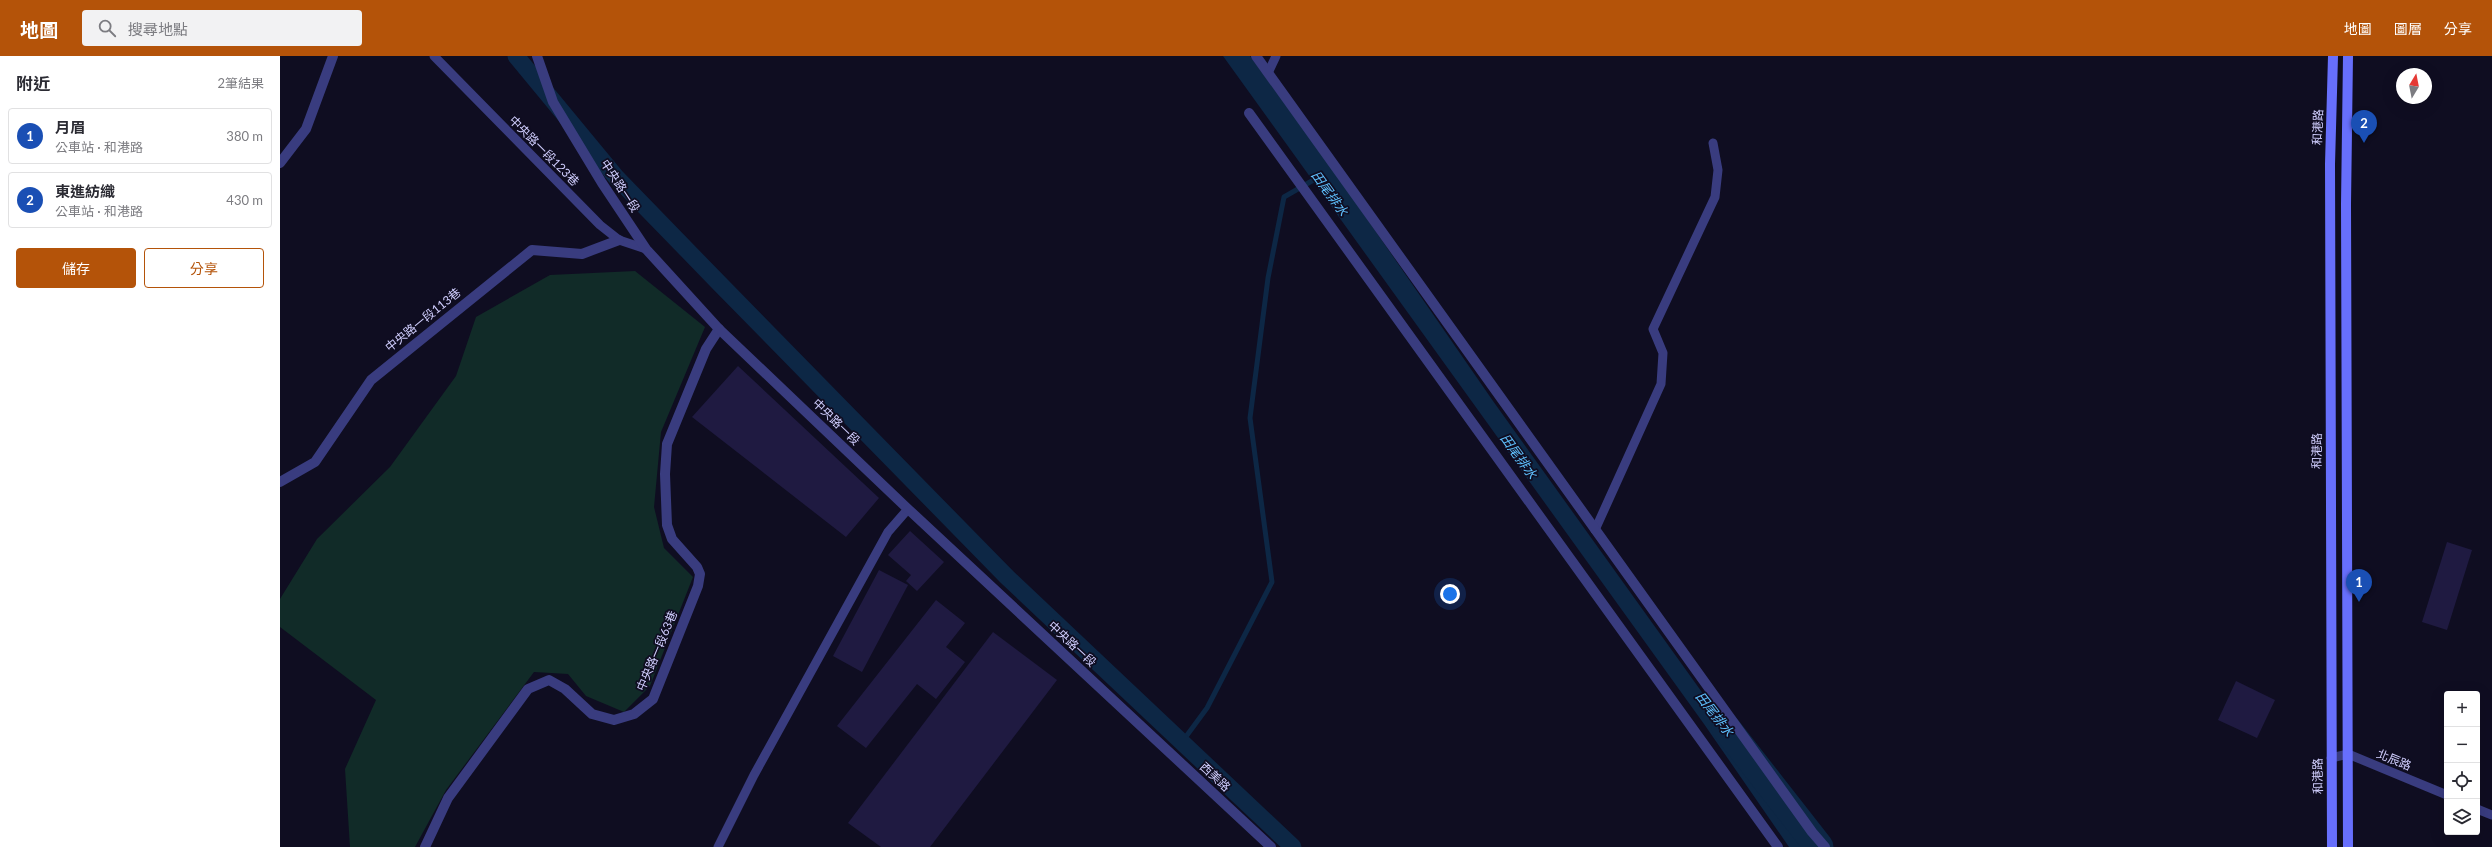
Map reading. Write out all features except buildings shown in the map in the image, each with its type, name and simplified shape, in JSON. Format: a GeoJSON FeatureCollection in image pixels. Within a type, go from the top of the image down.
{"type":"FeatureCollection","features":[{"type":"Feature","properties":{"kind":"main road","name":"和港路"},"geometry":{"type":"LineString","coordinates":[[2332,847],[2330,164],[2333,56]]}},
{"type":"Feature","properties":{"kind":"main road"},"geometry":{"type":"LineString","coordinates":[[2348,56],[2346,204],[2348,847]]}},
{"type":"Feature","properties":{"kind":"street"},"geometry":{"type":"LineString","coordinates":[[280,163],[306,129],[333,56]]}},
{"type":"Feature","properties":{"kind":"street","name":"中央路一段"},"geometry":{"type":"LineString","coordinates":[[537,56],[553,102],[602,183],[646,249],[719,329],[908,509],[1141,726]]}},
{"type":"Feature","properties":{"kind":"street"},"geometry":{"type":"LineString","coordinates":[[1256,56],[1812,832],[1825,847]]}},
{"type":"Feature","properties":{"kind":"street"},"geometry":{"type":"LineString","coordinates":[[1249,113],[1778,847]]}},
{"type":"Feature","properties":{"kind":"street","name":"中央路一段113巷"},"geometry":{"type":"LineString","coordinates":[[280,482],[315,462],[371,380],[532,250],[582,254],[619,240]]}},
{"type":"Feature","properties":{"kind":"street","name":"中央路一段63巷"},"geometry":{"type":"LineString","coordinates":[[425,847],[448,798],[528,689],[549,680],[565,690],[592,714],[614,720],[634,714],[653,699],[698,586],[700,574],[697,568],[672,539],[666,525],[665,474],[668,444],[706,349],[719,329]]}},
{"type":"Feature","properties":{"kind":"street","name":"西美路"},"geometry":{"type":"LineString","coordinates":[[1141,726],[1271,847]]}},
{"type":"Feature","properties":{"kind":"lane","name":"中央路一段123巷"},"geometry":{"type":"LineString","coordinates":[[434,56],[600,225],[619,240],[646,249]]}},
{"type":"Feature","properties":{"kind":"lane"},"geometry":{"type":"LineString","coordinates":[[1268,73],[1276,56]]}},
{"type":"Feature","properties":{"kind":"lane"},"geometry":{"type":"LineString","coordinates":[[1595,530],[1661,384],[1663,353],[1653,329],[1715,197],[1718,170],[1713,143]]}},
{"type":"Feature","properties":{"kind":"lane"},"geometry":{"type":"LineString","coordinates":[[718,847],[754,775],[888,532],[908,509]]}},
{"type":"Feature","properties":{"kind":"lane"},"geometry":{"type":"LineString","coordinates":[[2331,758],[2348,754]]}},
{"type":"Feature","properties":{"kind":"lane","name":"北辰路"},"geometry":{"type":"LineString","coordinates":[[2348,754],[2444,794]]}},
{"type":"Feature","properties":{"kind":"lane"},"geometry":{"type":"LineString","coordinates":[[2480,810],[2492,815]]}},
{"type":"Feature","properties":{"kind":"green space"},"geometry":{"type":"Polygon","coordinates":[[[635,271],[705,327],[661,432],[654,507],[664,548],[693,577],[650,686],[624,712],[586,696],[568,674],[534,672],[446,790],[415,847],[350,847],[345,769],[376,700],[280,627],[280,599],[317,539],[390,467],[456,376],[476,317],[550,275],[635,271]]]}},
{"type":"Feature","properties":{"kind":"water"},"geometry":{"type":"Polygon","coordinates":[[[1223,56],[1250,56],[1336,174],[1493,401],[1813,847],[1789,847],[1704,724],[1223,56]]]}},
{"type":"Feature","properties":{"kind":"waterway"},"geometry":{"type":"LineString","coordinates":[[516,56],[616,177],[1007,577],[1293,847]]}},
{"type":"Feature","properties":{"kind":"waterway"},"geometry":{"type":"LineString","coordinates":[[1182,742],[1207,708],[1272,582],[1250,418],[1268,278],[1284,197],[1317,178]]}},
{"type":"Feature","properties":{"kind":"waterway","name":"田尾排水"},"geometry":{"type":"LineString","coordinates":[[1726,728],[1819,847]]}},
{"type":"Feature","properties":{"kind":"place","name":"東進紡織"},"geometry":{"type":"Point","coordinates":[2364,143]}},
{"type":"Feature","properties":{"kind":"place","name":"月眉"},"geometry":{"type":"Point","coordinates":[2359,602]}}]}
